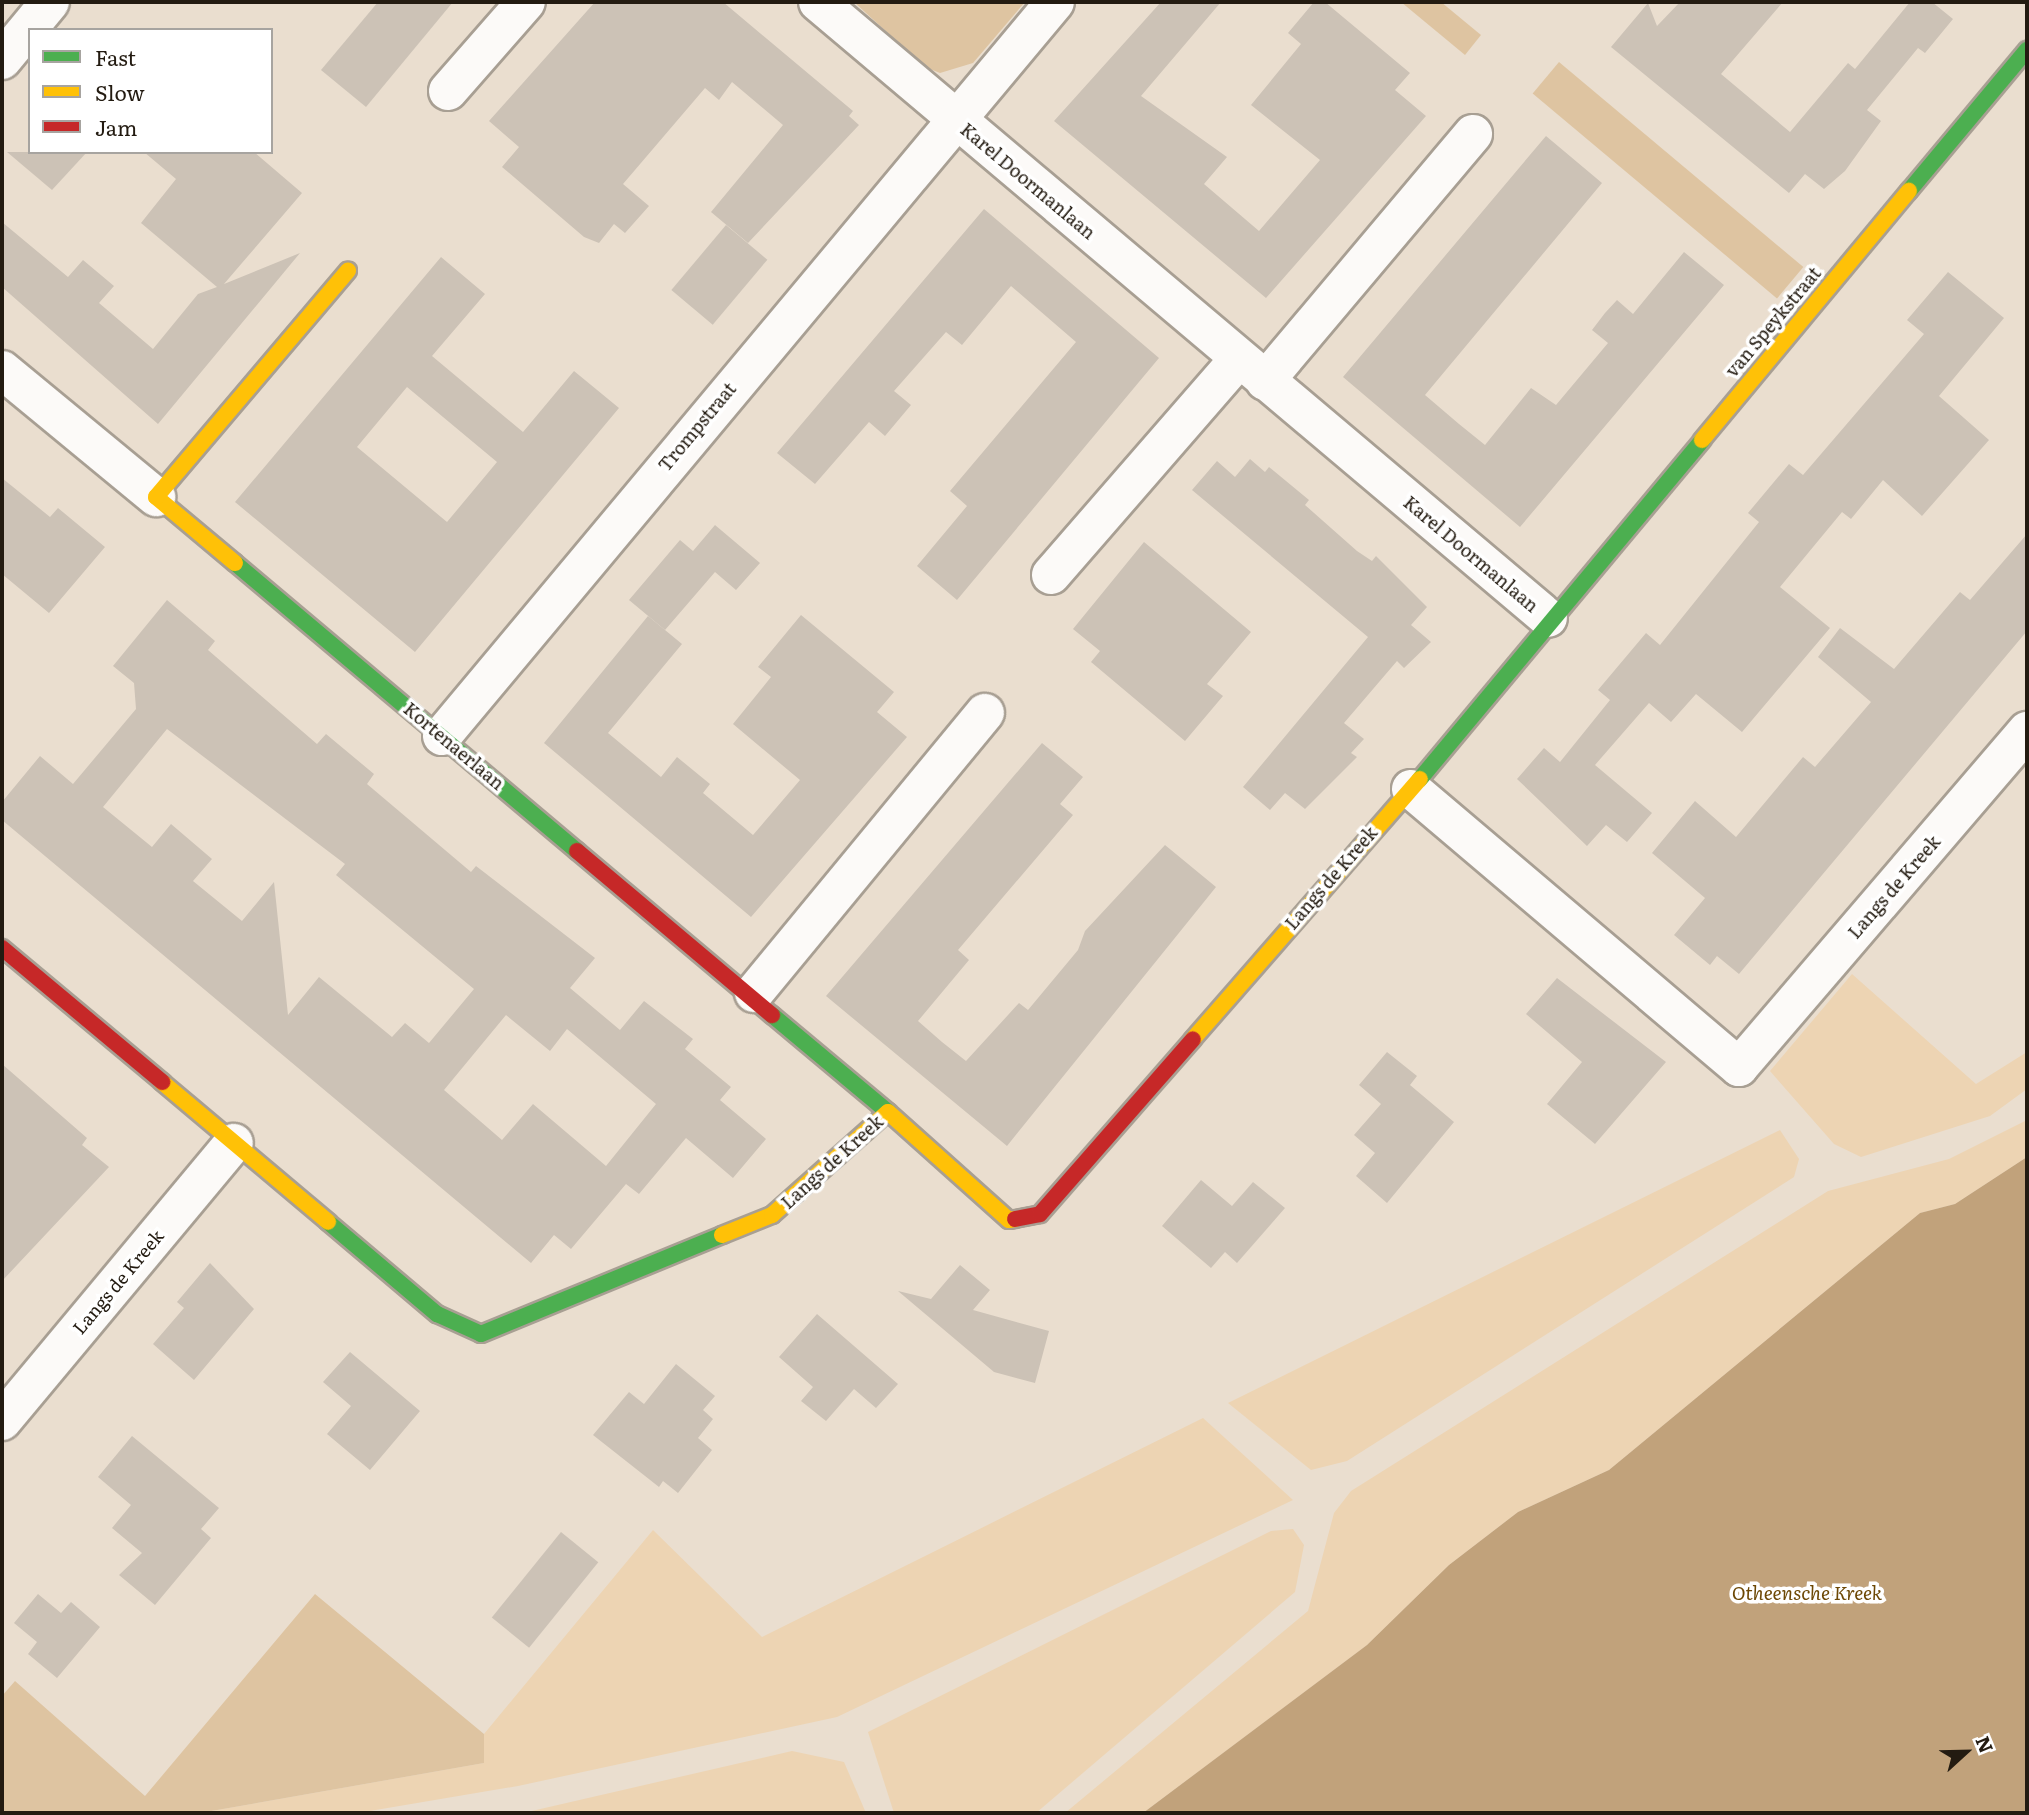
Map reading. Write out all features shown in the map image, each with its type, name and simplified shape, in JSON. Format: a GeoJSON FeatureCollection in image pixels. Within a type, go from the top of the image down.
{"type":"FeatureCollection","features":[{"type":"Feature","properties":{"kind":"street"},"geometry":{"type":"LineString","coordinates":[[28,28],[50,2]]}},
{"type":"Feature","properties":{"kind":"street"},"geometry":{"type":"LineString","coordinates":[[448,91],[526,2]]}},
{"type":"Feature","properties":{"kind":"street","name":"Karel Doormanlaan"},"geometry":{"type":"LineString","coordinates":[[818,2],[1252,371],[1548,618]]}},
{"type":"Feature","properties":{"kind":"street","name":"Trompstraat"},"geometry":{"type":"LineString","coordinates":[[442,736],[1055,2]]}},
{"type":"Feature","properties":{"kind":"street"},"geometry":{"type":"LineString","coordinates":[[2,60],[28,29]]}},
{"type":"Feature","properties":{"kind":"street","name":"van Speykstraat"},"geometry":{"type":"LineString","coordinates":[[1548,618],[2024,62]]}},
{"type":"Feature","properties":{"kind":"street"},"geometry":{"type":"LineString","coordinates":[[1051,575],[1252,371],[1473,134]]}},
{"type":"Feature","properties":{"kind":"street"},"geometry":{"type":"LineString","coordinates":[[156,497],[348,271]]}},
{"type":"Feature","properties":{"kind":"street","name":"Kortenaerlaan"},"geometry":{"type":"LineString","coordinates":[[2,370],[754,993],[888,1112]]}},
{"type":"Feature","properties":{"kind":"street","name":"Langs de Kreek"},"geometry":{"type":"LineString","coordinates":[[2,948],[437,1314],[481,1334],[772,1216],[888,1112],[1009,1220],[1040,1214],[1411,789],[1548,618]]}},
{"type":"Feature","properties":{"kind":"street"},"geometry":{"type":"LineString","coordinates":[[754,993],[985,713]]}},
{"type":"Feature","properties":{"kind":"street","name":"Langs de Kreek"},"geometry":{"type":"LineString","coordinates":[[1411,789],[1739,1066],[2027,731]]}},
{"type":"Feature","properties":{"kind":"street","name":"Langs de Kreek"},"geometry":{"type":"LineString","coordinates":[[2,1420],[234,1143]]}},
{"type":"Feature","properties":{"kind":"shaded area"},"geometry":{"type":"Polygon","coordinates":[[[854,2],[1025,2],[973,63],[940,73],[925,67],[854,2]]]}},
{"type":"Feature","properties":{"kind":"shaded area"},"geometry":{"type":"Polygon","coordinates":[[[1401,2],[1441,2],[1481,35],[1465,55],[1401,2]]]}},
{"type":"Feature","properties":{"kind":"shaded area"},"geometry":{"type":"Polygon","coordinates":[[[1559,62],[1803,267],[1777,298],[1533,93],[1559,62]]]}},
{"type":"Feature","properties":{"kind":"shaded area"},"geometry":{"type":"Polygon","coordinates":[[[1852,974],[1976,1084],[2027,1052],[2027,1089],[1990,1116],[1861,1157],[1834,1144],[1770,1071],[1852,974]]]}},
{"type":"Feature","properties":{"kind":"shaded area"},"geometry":{"type":"Polygon","coordinates":[[[2027,1120],[2027,1157],[1955,1204],[1920,1213],[1609,1470],[1518,1512],[1449,1565],[1367,1645],[1143,1813],[1065,1813],[1308,1611],[1334,1513],[1351,1491],[1828,1191],[1949,1159],[2027,1120]]]}},
{"type":"Feature","properties":{"kind":"shaded area"},"geometry":{"type":"Polygon","coordinates":[[[1780,1130],[1799,1159],[1794,1177],[1347,1461],[1311,1470],[1228,1403],[1780,1130]]]}},
{"type":"Feature","properties":{"kind":"shaded area"},"geometry":{"type":"Polygon","coordinates":[[[1203,1418],[1293,1500],[837,1717],[518,1786],[358,1813],[200,1813],[484,1763],[484,1734],[653,1530],[762,1637],[1203,1418]]]}},
{"type":"Feature","properties":{"kind":"shaded area"},"geometry":{"type":"Polygon","coordinates":[[[1293,1529],[1304,1545],[1295,1592],[1036,1813],[894,1813],[868,1732],[1271,1531],[1293,1529]]]}},
{"type":"Feature","properties":{"kind":"shaded area"},"geometry":{"type":"Polygon","coordinates":[[[315,1594],[484,1734],[484,1763],[200,1813],[2,1813],[2,1696],[15,1681],[145,1796],[315,1594]]]}},
{"type":"Feature","properties":{"kind":"shaded area"},"geometry":{"type":"Polygon","coordinates":[[[792,1751],[844,1762],[866,1813],[523,1813],[792,1751]]]}},
{"type":"Feature","properties":{"kind":"water","name":"Otheensche Kreek"},"geometry":{"type":"Polygon","coordinates":[[[2027,1157],[2027,1813],[1143,1813],[1367,1645],[1449,1565],[1518,1512],[1609,1470],[1920,1213],[1955,1204],[2027,1157]]]}},
{"type":"Feature","properties":{"kind":"building"},"geometry":{"type":"Polygon","coordinates":[[[378,2],[453,2],[366,107],[321,70],[378,2]]]}},
{"type":"Feature","properties":{"kind":"building"},"geometry":{"type":"Polygon","coordinates":[[[595,2],[723,2],[853,111],[849,116],[859,125],[748,243],[711,212],[783,125],[732,82],[719,100],[705,88],[623,184],[649,206],[625,233],[614,224],[599,243],[584,237],[502,167],[519,147],[489,121],[595,2]]]}},
{"type":"Feature","properties":{"kind":"building"},"geometry":{"type":"Polygon","coordinates":[[[1161,2],[1221,2],[1141,96],[1227,157],[1204,184],[1259,231],[1320,160],[1251,105],[1301,44],[1288,33],[1314,2],[1325,2],[1410,73],[1395,90],[1426,116],[1266,298],[1054,121],[1161,2]]]}},
{"type":"Feature","properties":{"kind":"building"},"geometry":{"type":"Polygon","coordinates":[[[1680,2],[1783,2],[1721,74],[1790,132],[1848,63],[1855,69],[1910,2],[1932,2],[1953,19],[1925,53],[1918,48],[1867,110],[1881,121],[1845,171],[1824,189],[1805,174],[1789,193],[1611,47],[1648,3],[1657,26],[1680,2]]]}},
{"type":"Feature","properties":{"kind":"building"},"geometry":{"type":"Polygon","coordinates":[[[1546,136],[1602,183],[1425,395],[1459,424],[1485,445],[1531,388],[1556,405],[1608,343],[1592,330],[1605,313],[1617,300],[1633,314],[1684,252],[1724,285],[1520,527],[1343,377],[1546,136]]]}},
{"type":"Feature","properties":{"kind":"building"},"geometry":{"type":"Polygon","coordinates":[[[7,152],[85,154],[52,190],[7,152]]]}},
{"type":"Feature","properties":{"kind":"building"},"geometry":{"type":"Polygon","coordinates":[[[146,154],[256,154],[302,193],[224,284],[300,253],[158,424],[2,287],[2,222],[68,277],[83,260],[114,286],[99,303],[153,349],[198,294],[217,287],[141,223],[176,179],[146,154]]]}},
{"type":"Feature","properties":{"kind":"building"},"geometry":{"type":"Polygon","coordinates":[[[984,209],[1159,358],[957,600],[917,566],[967,506],[950,491],[1076,342],[1011,286],[962,345],[946,332],[894,391],[911,405],[885,436],[869,422],[815,484],[777,453],[984,209]]]}},
{"type":"Feature","properties":{"kind":"building"},"geometry":{"type":"Polygon","coordinates":[[[726,225],[767,260],[713,325],[671,290],[726,225]]]}},
{"type":"Feature","properties":{"kind":"building"},"geometry":{"type":"Polygon","coordinates":[[[441,257],[485,294],[432,356],[523,432],[574,371],[619,408],[415,652],[235,502],[441,257]],[[407,387],[357,447],[447,522],[497,462],[407,387]]]}},
{"type":"Feature","properties":{"kind":"building"},"geometry":{"type":"Polygon","coordinates":[[[1948,272],[2004,318],[1939,396],[1989,440],[1922,516],[1883,480],[1851,519],[1842,512],[1780,587],[1830,628],[1742,732],[1696,694],[1671,722],[1649,703],[1595,765],[1652,813],[1627,842],[1606,825],[1587,846],[1517,779],[1544,748],[1560,762],[1610,700],[1598,690],[1646,633],[1660,645],[1759,522],[1748,513],[1789,464],[1803,475],[1924,334],[1907,320],[1948,272]]]}},
{"type":"Feature","properties":{"kind":"building"},"geometry":{"type":"Polygon","coordinates":[[[1250,459],[1265,472],[1269,467],[1309,500],[1305,505],[1357,551],[1372,561],[1376,556],[1427,607],[1411,625],[1431,642],[1404,668],[1397,661],[1344,723],[1364,739],[1351,753],[1357,757],[1305,809],[1285,793],[1270,810],[1243,787],[1368,637],[1192,490],[1217,461],[1235,477],[1250,459]]]}},
{"type":"Feature","properties":{"kind":"building"},"geometry":{"type":"Polygon","coordinates":[[[2,478],[50,517],[58,508],[105,547],[49,613],[2,574],[2,478]]]}},
{"type":"Feature","properties":{"kind":"building"},"geometry":{"type":"Polygon","coordinates":[[[715,525],[760,563],[736,590],[715,572],[665,630],[629,600],[680,540],[693,551],[715,525]]]}},
{"type":"Feature","properties":{"kind":"building"},"geometry":{"type":"Polygon","coordinates":[[[2027,534],[2027,631],[1739,974],[1717,956],[1710,965],[1674,935],[1705,898],[1652,853],[1695,801],[1736,837],[1803,757],[1815,767],[1871,702],[1818,657],[1840,628],[1894,669],[1960,592],[1970,600],[2027,534]]]}},
{"type":"Feature","properties":{"kind":"building"},"geometry":{"type":"Polygon","coordinates":[[[1144,542],[1251,632],[1207,684],[1223,696],[1185,741],[1091,662],[1100,651],[1073,629],[1144,542]]]}},
{"type":"Feature","properties":{"kind":"building"},"geometry":{"type":"Polygon","coordinates":[[[167,600],[215,641],[208,650],[317,744],[326,734],[374,774],[367,784],[471,872],[476,866],[595,958],[570,988],[620,1030],[644,1001],[693,1039],[685,1049],[731,1087],[720,1100],[766,1139],[733,1178],[686,1138],[639,1194],[626,1184],[571,1249],[554,1235],[531,1263],[2,820],[2,802],[40,756],[73,784],[136,709],[134,683],[113,666],[167,600]],[[167,729],[103,807],[152,847],[171,824],[212,859],[193,881],[242,921],[274,882],[288,1015],[319,977],[392,1037],[405,1023],[429,1043],[474,989],[336,875],[345,864],[167,729]],[[506,1015],[444,1090],[502,1140],[533,1104],[606,1166],[656,1104],[567,1029],[550,1051],[506,1015]]]}},
{"type":"Feature","properties":{"kind":"building"},"geometry":{"type":"Polygon","coordinates":[[[801,615],[894,692],[877,712],[907,737],[751,917],[544,743],[648,616],[682,644],[608,733],[661,777],[677,757],[710,784],[703,793],[753,835],[800,780],[733,724],[771,677],[758,667],[801,615]]]}},
{"type":"Feature","properties":{"kind":"building"},"geometry":{"type":"Polygon","coordinates":[[[1042,743],[1083,777],[1060,804],[1073,815],[958,950],[969,960],[918,1021],[942,1042],[966,1061],[1019,1003],[1028,1010],[1078,950],[1085,931],[1165,845],[1216,887],[1007,1146],[826,996],[1042,743]]]}},
{"type":"Feature","properties":{"kind":"building"},"geometry":{"type":"Polygon","coordinates":[[[1557,978],[1666,1062],[1595,1144],[1547,1104],[1582,1062],[1526,1014],[1557,978]]]}},
{"type":"Feature","properties":{"kind":"building"},"geometry":{"type":"Polygon","coordinates":[[[1387,1052],[1417,1076],[1410,1085],[1454,1122],[1387,1203],[1356,1176],[1375,1153],[1354,1135],[1381,1104],[1359,1085],[1387,1052]]]}},
{"type":"Feature","properties":{"kind":"building"},"geometry":{"type":"Polygon","coordinates":[[[2,1064],[87,1138],[82,1145],[109,1167],[2,1281],[2,1064]]]}},
{"type":"Feature","properties":{"kind":"building"},"geometry":{"type":"Polygon","coordinates":[[[1201,1180],[1232,1206],[1253,1182],[1285,1208],[1237,1263],[1225,1252],[1211,1268],[1162,1226],[1201,1180]]]}},
{"type":"Feature","properties":{"kind":"building"},"geometry":{"type":"Polygon","coordinates":[[[210,1263],[254,1309],[194,1380],[153,1344],[184,1308],[177,1302],[210,1263]]]}},
{"type":"Feature","properties":{"kind":"building"},"geometry":{"type":"Polygon","coordinates":[[[960,1265],[990,1290],[973,1310],[1049,1331],[1035,1383],[994,1372],[898,1291],[931,1299],[960,1265]]]}},
{"type":"Feature","properties":{"kind":"building"},"geometry":{"type":"Polygon","coordinates":[[[817,1314],[898,1384],[876,1408],[854,1389],[826,1421],[801,1401],[813,1387],[779,1357],[817,1314]]]}},
{"type":"Feature","properties":{"kind":"building"},"geometry":{"type":"Polygon","coordinates":[[[350,1352],[420,1411],[370,1470],[327,1434],[351,1406],[323,1382],[350,1352]]]}},
{"type":"Feature","properties":{"kind":"building"},"geometry":{"type":"Polygon","coordinates":[[[676,1364],[715,1396],[703,1410],[713,1419],[698,1438],[712,1450],[678,1493],[663,1481],[659,1487],[593,1435],[629,1392],[644,1404],[676,1364]]]}},
{"type":"Feature","properties":{"kind":"building"},"geometry":{"type":"Polygon","coordinates":[[[132,1436],[219,1508],[201,1529],[211,1538],[155,1605],[119,1575],[142,1553],[112,1528],[131,1505],[98,1477],[132,1436]]]}},
{"type":"Feature","properties":{"kind":"building"},"geometry":{"type":"Polygon","coordinates":[[[561,1532],[598,1562],[529,1648],[492,1617],[561,1532]]]}},
{"type":"Feature","properties":{"kind":"building"},"geometry":{"type":"Polygon","coordinates":[[[38,1594],[61,1613],[71,1602],[100,1627],[57,1678],[28,1654],[37,1642],[14,1623],[38,1594]]]}},
{"type":"Feature","properties":{"kind":"traffic: fast"},"geometry":{"type":"LineString","coordinates":[[1909,191],[2027,50]]}},
{"type":"Feature","properties":{"kind":"traffic: fast"},"geometry":{"type":"LineString","coordinates":[[1420,779],[1702,440]]}},
{"type":"Feature","properties":{"kind":"traffic: fast"},"geometry":{"type":"LineString","coordinates":[[235,563],[577,851]]}},
{"type":"Feature","properties":{"kind":"traffic: fast"},"geometry":{"type":"LineString","coordinates":[[772,1015],[888,1112]]}},
{"type":"Feature","properties":{"kind":"traffic: fast"},"geometry":{"type":"LineString","coordinates":[[328,1222],[437,1314],[481,1334],[722,1235]]}},
{"type":"Feature","properties":{"kind":"traffic: slow"},"geometry":{"type":"LineString","coordinates":[[1702,440],[1909,191]]}},
{"type":"Feature","properties":{"kind":"traffic: slow"},"geometry":{"type":"LineString","coordinates":[[235,563],[156,497],[348,271]]}},
{"type":"Feature","properties":{"kind":"traffic: slow"},"geometry":{"type":"LineString","coordinates":[[1193,1039],[1420,779]]}},
{"type":"Feature","properties":{"kind":"traffic: slow"},"geometry":{"type":"LineString","coordinates":[[162,1082],[328,1222]]}},
{"type":"Feature","properties":{"kind":"traffic: slow"},"geometry":{"type":"LineString","coordinates":[[722,1235],[772,1215],[888,1112],[1009,1220],[1015,1219]]}},
{"type":"Feature","properties":{"kind":"traffic: jam"},"geometry":{"type":"LineString","coordinates":[[577,851],[772,1015]]}},
{"type":"Feature","properties":{"kind":"traffic: jam"},"geometry":{"type":"LineString","coordinates":[[2,948],[162,1082]]}},
{"type":"Feature","properties":{"kind":"traffic: jam"},"geometry":{"type":"LineString","coordinates":[[1015,1219],[1040,1214],[1193,1039]]}}]}
